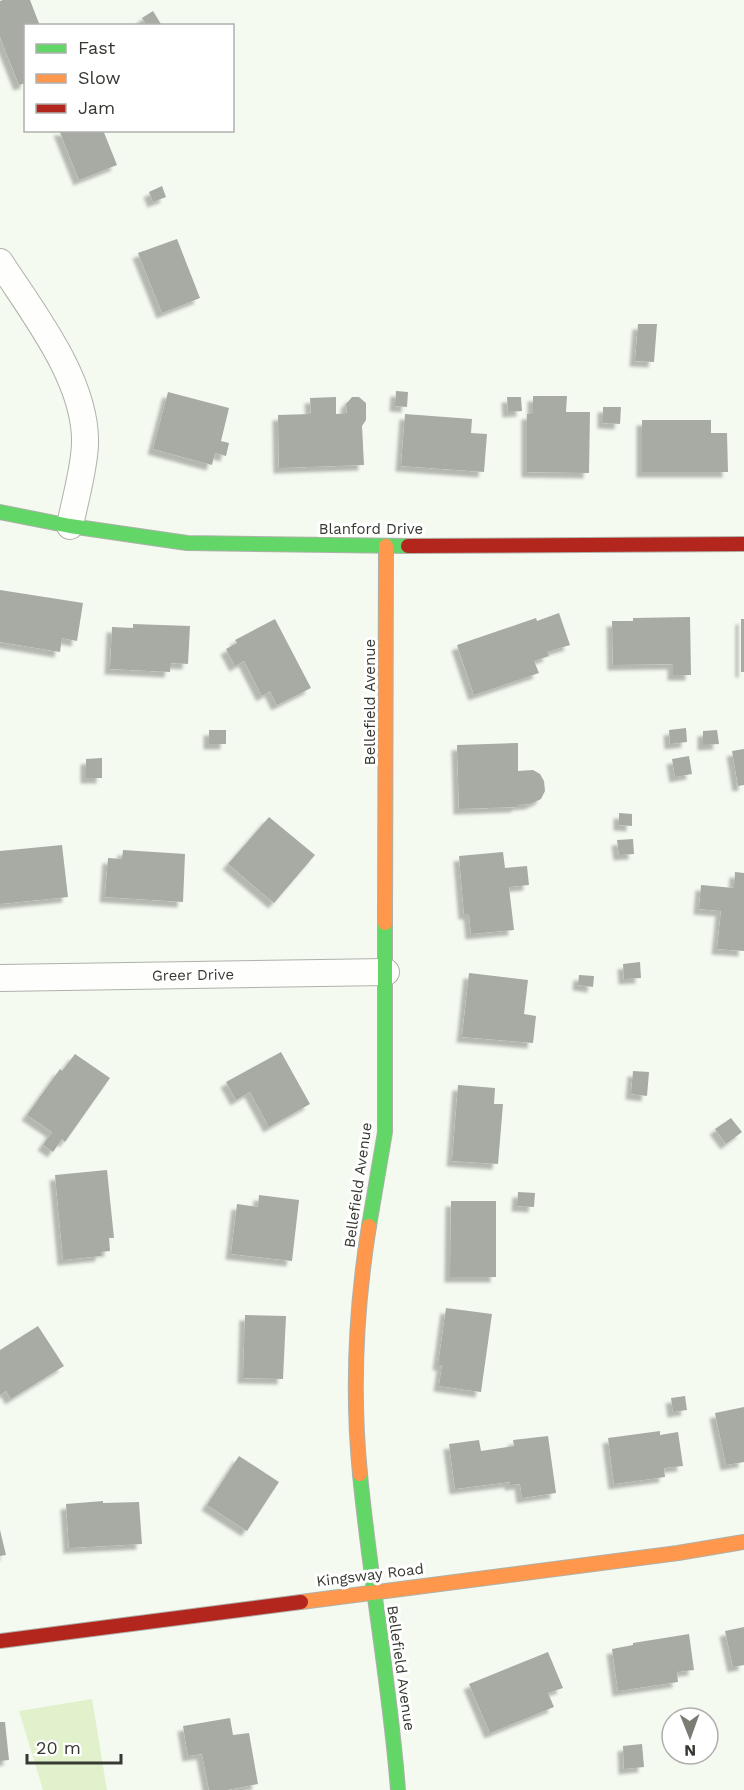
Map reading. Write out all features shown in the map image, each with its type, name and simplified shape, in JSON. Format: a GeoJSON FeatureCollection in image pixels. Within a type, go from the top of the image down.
{"type":"FeatureCollection","features":[{"type":"Feature","properties":{"kind":"street"},"geometry":{"type":"LineString","coordinates":[[0,262],[62,359],[79,402],[85,443],[70,526]]}},
{"type":"Feature","properties":{"kind":"street","name":"Blanford Drive"},"geometry":{"type":"LineString","coordinates":[[0,512],[70,526],[187,543],[386,546],[744,544]]}},
{"type":"Feature","properties":{"kind":"street","name":"Bellefield Avenue"},"geometry":{"type":"LineString","coordinates":[[386,546],[385,1132],[362,1277],[357,1389],[358,1453],[394,1735],[398,1790]]}},
{"type":"Feature","properties":{"kind":"street","name":"Greer Drive"},"geometry":{"type":"LineString","coordinates":[[0,978],[386,972]]}},
{"type":"Feature","properties":{"kind":"street","name":"Kingsway Road"},"geometry":{"type":"LineString","coordinates":[[0,1641],[678,1553],[744,1542]]}},
{"type":"Feature","properties":{"kind":"green space"},"geometry":{"type":"Polygon","coordinates":[[[92,1699],[107,1790],[43,1790],[19,1711],[92,1699]]]}},
{"type":"Feature","properties":{"kind":"building"},"geometry":{"type":"Polygon","coordinates":[[[30,0],[39,24],[24,24],[24,84],[19,85],[0,37],[0,1],[30,0]]]}},
{"type":"Feature","properties":{"kind":"building"},"geometry":{"type":"Polygon","coordinates":[[[153,11],[161,24],[146,24],[142,18],[153,11]]]}},
{"type":"Feature","properties":{"kind":"building"},"geometry":{"type":"Polygon","coordinates":[[[60,132],[104,132],[117,165],[79,180],[60,132]]]}},
{"type":"Feature","properties":{"kind":"building"},"geometry":{"type":"Polygon","coordinates":[[[162,186],[166,197],[153,202],[149,192],[162,186]]]}},
{"type":"Feature","properties":{"kind":"building"},"geometry":{"type":"Polygon","coordinates":[[[177,239],[200,298],[162,313],[138,253],[177,239]]]}},
{"type":"Feature","properties":{"kind":"building"},"geometry":{"type":"Polygon","coordinates":[[[638,324],[657,324],[654,362],[635,361],[638,324]]]}},
{"type":"Feature","properties":{"kind":"building"},"geometry":{"type":"Polygon","coordinates":[[[396,391],[408,392],[407,407],[395,406],[396,391]]]}},
{"type":"Feature","properties":{"kind":"building"},"geometry":{"type":"Polygon","coordinates":[[[168,392],[229,408],[221,441],[229,443],[226,456],[215,453],[212,465],[153,449],[168,392]]]}},
{"type":"Feature","properties":{"kind":"building"},"geometry":{"type":"Polygon","coordinates":[[[533,396],[567,396],[566,412],[590,412],[589,473],[527,472],[527,414],[533,414],[533,396]]]}},
{"type":"Feature","properties":{"kind":"building"},"geometry":{"type":"Polygon","coordinates":[[[336,397],[336,414],[347,413],[346,404],[352,397],[359,397],[366,403],[366,420],[362,426],[364,465],[279,468],[278,415],[311,414],[310,398],[336,397]]]}},
{"type":"Feature","properties":{"kind":"building"},"geometry":{"type":"Polygon","coordinates":[[[507,397],[521,397],[522,411],[508,412],[507,397]]]}},
{"type":"Feature","properties":{"kind":"building"},"geometry":{"type":"Polygon","coordinates":[[[603,407],[621,407],[620,424],[603,423],[603,407]]]}},
{"type":"Feature","properties":{"kind":"building"},"geometry":{"type":"Polygon","coordinates":[[[405,414],[472,419],[471,433],[487,434],[484,472],[401,466],[405,414]]]}},
{"type":"Feature","properties":{"kind":"building"},"geometry":{"type":"Polygon","coordinates":[[[642,420],[711,420],[711,433],[727,433],[728,472],[642,472],[642,420]]]}},
{"type":"Feature","properties":{"kind":"building"},"geometry":{"type":"Polygon","coordinates":[[[0,590],[83,603],[77,641],[62,638],[60,652],[0,642],[0,590]]]}},
{"type":"Feature","properties":{"kind":"building"},"geometry":{"type":"Polygon","coordinates":[[[559,613],[570,645],[547,652],[549,656],[534,661],[539,673],[474,695],[457,645],[536,618],[537,621],[559,613]]]}},
{"type":"Feature","properties":{"kind":"building"},"geometry":{"type":"Polygon","coordinates":[[[690,617],[691,675],[673,675],[673,664],[613,665],[612,621],[633,621],[633,618],[690,617]]]}},
{"type":"Feature","properties":{"kind":"building"},"geometry":{"type":"Polygon","coordinates":[[[275,619],[311,688],[277,705],[270,691],[262,696],[244,661],[235,666],[226,649],[237,643],[235,640],[275,619]]]}},
{"type":"Feature","properties":{"kind":"building"},"geometry":{"type":"Polygon","coordinates":[[[741,619],[744,619],[744,672],[741,672],[741,619]]]}},
{"type":"Feature","properties":{"kind":"building"},"geometry":{"type":"Polygon","coordinates":[[[133,624],[190,626],[188,664],[171,663],[170,672],[110,669],[112,627],[133,628],[133,624]]]}},
{"type":"Feature","properties":{"kind":"building"},"geometry":{"type":"Polygon","coordinates":[[[686,728],[687,742],[670,744],[669,730],[686,728]]]}},
{"type":"Feature","properties":{"kind":"building"},"geometry":{"type":"Polygon","coordinates":[[[209,730],[226,730],[226,744],[209,744],[209,730]]]}},
{"type":"Feature","properties":{"kind":"building"},"geometry":{"type":"Polygon","coordinates":[[[717,730],[719,744],[703,745],[703,731],[717,730]]]}},
{"type":"Feature","properties":{"kind":"building"},"geometry":{"type":"Polygon","coordinates":[[[518,743],[518,771],[533,770],[540,774],[544,781],[545,791],[541,799],[530,804],[517,805],[517,807],[459,809],[457,745],[518,743]]]}},
{"type":"Feature","properties":{"kind":"building"},"geometry":{"type":"Polygon","coordinates":[[[744,749],[744,785],[738,786],[732,751],[744,749]]]}},
{"type":"Feature","properties":{"kind":"building"},"geometry":{"type":"Polygon","coordinates":[[[689,756],[692,774],[675,777],[672,759],[689,756]]]}},
{"type":"Feature","properties":{"kind":"building"},"geometry":{"type":"Polygon","coordinates":[[[102,758],[102,778],[86,778],[86,759],[102,758]]]}},
{"type":"Feature","properties":{"kind":"building"},"geometry":{"type":"Polygon","coordinates":[[[619,813],[632,814],[632,826],[619,825],[619,813]]]}},
{"type":"Feature","properties":{"kind":"building"},"geometry":{"type":"Polygon","coordinates":[[[269,817],[315,855],[274,903],[228,864],[269,817]]]}},
{"type":"Feature","properties":{"kind":"building"},"geometry":{"type":"Polygon","coordinates":[[[633,839],[634,854],[619,855],[617,840],[633,839]]]}},
{"type":"Feature","properties":{"kind":"building"},"geometry":{"type":"Polygon","coordinates":[[[62,845],[68,897],[0,904],[0,851],[62,845]]]}},
{"type":"Feature","properties":{"kind":"building"},"geometry":{"type":"Polygon","coordinates":[[[123,850],[185,854],[183,902],[105,897],[108,858],[122,859],[123,850]]]}},
{"type":"Feature","properties":{"kind":"building"},"geometry":{"type":"Polygon","coordinates":[[[503,852],[505,868],[527,866],[529,885],[509,887],[514,930],[471,934],[469,914],[464,914],[459,856],[503,852]]]}},
{"type":"Feature","properties":{"kind":"building"},"geometry":{"type":"Polygon","coordinates":[[[735,872],[744,873],[744,951],[717,949],[721,911],[699,909],[701,885],[734,888],[735,872]]]}},
{"type":"Feature","properties":{"kind":"building"},"geometry":{"type":"Polygon","coordinates":[[[640,962],[641,978],[624,979],[623,964],[640,962]]]}},
{"type":"Feature","properties":{"kind":"building"},"geometry":{"type":"Polygon","coordinates":[[[469,973],[528,980],[524,1014],[536,1016],[533,1043],[462,1037],[469,973]]]}},
{"type":"Feature","properties":{"kind":"building"},"geometry":{"type":"Polygon","coordinates":[[[579,975],[594,976],[593,987],[578,985],[579,975]]]}},
{"type":"Feature","properties":{"kind":"building"},"geometry":{"type":"Polygon","coordinates":[[[281,1052],[310,1104],[269,1127],[250,1092],[236,1100],[226,1082],[281,1052]]]}},
{"type":"Feature","properties":{"kind":"building"},"geometry":{"type":"Polygon","coordinates":[[[75,1054],[110,1078],[65,1142],[62,1139],[53,1152],[43,1145],[52,1132],[27,1115],[60,1069],[62,1071],[75,1054]]]}},
{"type":"Feature","properties":{"kind":"building"},"geometry":{"type":"Polygon","coordinates":[[[633,1071],[649,1072],[647,1096],[631,1094],[633,1071]]]}},
{"type":"Feature","properties":{"kind":"building"},"geometry":{"type":"Polygon","coordinates":[[[458,1085],[495,1088],[494,1104],[503,1104],[498,1164],[452,1161],[458,1085]]]}},
{"type":"Feature","properties":{"kind":"building"},"geometry":{"type":"Polygon","coordinates":[[[731,1118],[742,1132],[726,1144],[715,1129],[731,1118]]]}},
{"type":"Feature","properties":{"kind":"building"},"geometry":{"type":"Polygon","coordinates":[[[107,1170],[114,1238],[109,1238],[110,1251],[101,1252],[101,1256],[63,1260],[55,1175],[107,1170]]]}},
{"type":"Feature","properties":{"kind":"building"},"geometry":{"type":"Polygon","coordinates":[[[518,1192],[535,1193],[534,1207],[517,1206],[518,1192]]]}},
{"type":"Feature","properties":{"kind":"building"},"geometry":{"type":"Polygon","coordinates":[[[259,1195],[299,1200],[292,1261],[231,1254],[237,1204],[258,1207],[259,1195]]]}},
{"type":"Feature","properties":{"kind":"building"},"geometry":{"type":"Polygon","coordinates":[[[451,1201],[496,1201],[496,1277],[450,1277],[451,1201]]]}},
{"type":"Feature","properties":{"kind":"building"},"geometry":{"type":"Polygon","coordinates":[[[446,1308],[492,1314],[481,1392],[439,1386],[442,1365],[438,1365],[446,1308]]]}},
{"type":"Feature","properties":{"kind":"building"},"geometry":{"type":"Polygon","coordinates":[[[245,1315],[286,1316],[283,1379],[243,1378],[245,1315]]]}},
{"type":"Feature","properties":{"kind":"building"},"geometry":{"type":"Polygon","coordinates":[[[38,1326],[64,1366],[11,1399],[6,1391],[0,1395],[0,1350],[38,1326]]]}},
{"type":"Feature","properties":{"kind":"building"},"geometry":{"type":"Polygon","coordinates":[[[685,1396],[687,1410],[673,1412],[671,1398],[685,1396]]]}},
{"type":"Feature","properties":{"kind":"building"},"geometry":{"type":"Polygon","coordinates":[[[744,1407],[744,1462],[726,1465],[715,1413],[744,1407]]]}},
{"type":"Feature","properties":{"kind":"building"},"geometry":{"type":"Polygon","coordinates":[[[660,1431],[660,1435],[678,1432],[683,1466],[664,1468],[665,1477],[614,1484],[608,1438],[660,1431]]]}},
{"type":"Feature","properties":{"kind":"building"},"geometry":{"type":"Polygon","coordinates":[[[548,1436],[556,1493],[522,1498],[520,1484],[510,1485],[510,1482],[455,1489],[449,1444],[479,1440],[481,1451],[514,1446],[513,1440],[548,1436]]]}},
{"type":"Feature","properties":{"kind":"building"},"geometry":{"type":"Polygon","coordinates":[[[239,1456],[279,1482],[247,1531],[207,1505],[239,1456]]]}},
{"type":"Feature","properties":{"kind":"building"},"geometry":{"type":"Polygon","coordinates":[[[103,1501],[103,1503],[139,1502],[142,1544],[69,1548],[66,1504],[103,1501]]]}},
{"type":"Feature","properties":{"kind":"building"},"geometry":{"type":"Polygon","coordinates":[[[0,1530],[6,1555],[0,1556],[0,1530]]]}},
{"type":"Feature","properties":{"kind":"building"},"geometry":{"type":"Polygon","coordinates":[[[744,1627],[744,1665],[733,1667],[725,1631],[744,1627]]]}},
{"type":"Feature","properties":{"kind":"building"},"geometry":{"type":"Polygon","coordinates":[[[689,1634],[694,1670],[677,1672],[678,1682],[618,1691],[612,1649],[633,1645],[633,1643],[689,1634]]]}},
{"type":"Feature","properties":{"kind":"building"},"geometry":{"type":"Polygon","coordinates":[[[548,1652],[563,1688],[548,1693],[554,1707],[490,1733],[469,1684],[548,1652]]]}},
{"type":"Feature","properties":{"kind":"building"},"geometry":{"type":"Polygon","coordinates":[[[230,1718],[233,1735],[249,1733],[258,1784],[227,1790],[209,1790],[202,1754],[188,1756],[183,1726],[230,1718]]]}},
{"type":"Feature","properties":{"kind":"building"},"geometry":{"type":"Polygon","coordinates":[[[0,1722],[5,1722],[9,1760],[0,1761],[0,1722]]]}},
{"type":"Feature","properties":{"kind":"building"},"geometry":{"type":"Polygon","coordinates":[[[642,1744],[644,1767],[624,1769],[623,1746],[642,1744]]]}},
{"type":"Feature","properties":{"kind":"traffic: fast"},"geometry":{"type":"LineString","coordinates":[[0,512],[70,526],[187,543],[408,546]]}},
{"type":"Feature","properties":{"kind":"traffic: fast"},"geometry":{"type":"LineString","coordinates":[[369,1226],[385,1132],[385,923]]}},
{"type":"Feature","properties":{"kind":"traffic: fast"},"geometry":{"type":"LineString","coordinates":[[360,1474],[398,1790]]}},
{"type":"Feature","properties":{"kind":"traffic: slow"},"geometry":{"type":"LineString","coordinates":[[385,923],[386,546]]}},
{"type":"Feature","properties":{"kind":"traffic: slow"},"geometry":{"type":"LineString","coordinates":[[360,1474],[356,1412],[358,1318],[369,1226]]}},
{"type":"Feature","properties":{"kind":"traffic: slow"},"geometry":{"type":"LineString","coordinates":[[301,1602],[678,1553],[744,1542]]}},
{"type":"Feature","properties":{"kind":"traffic: jam"},"geometry":{"type":"LineString","coordinates":[[408,546],[744,544]]}},
{"type":"Feature","properties":{"kind":"traffic: jam"},"geometry":{"type":"LineString","coordinates":[[0,1641],[301,1602]]}}]}
